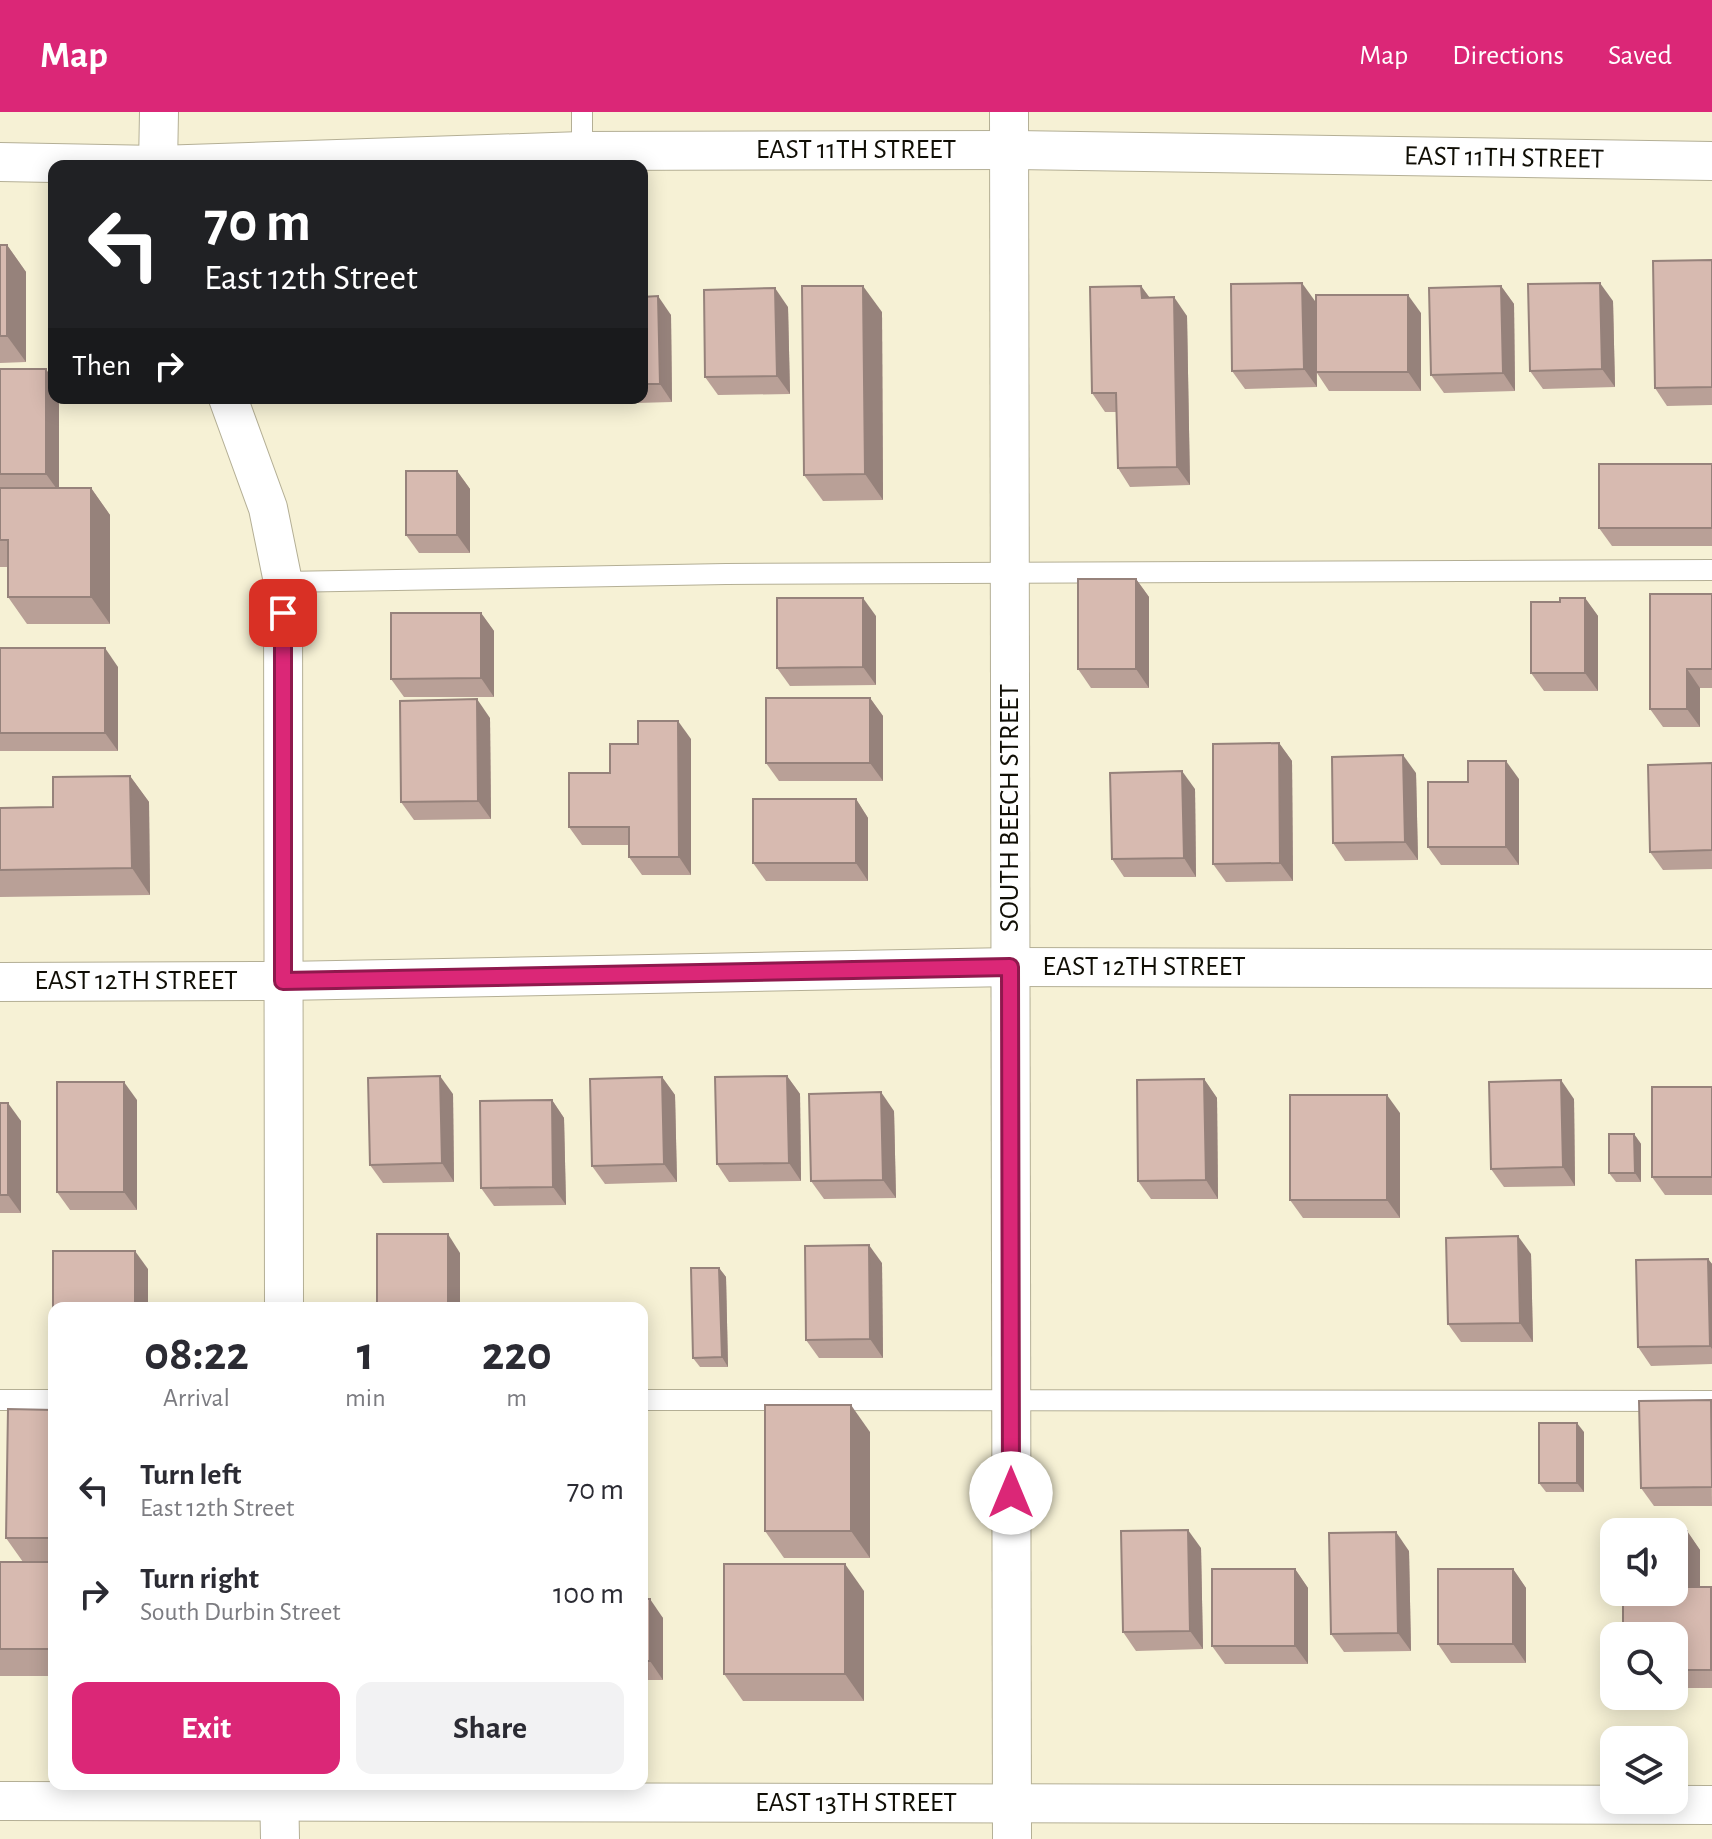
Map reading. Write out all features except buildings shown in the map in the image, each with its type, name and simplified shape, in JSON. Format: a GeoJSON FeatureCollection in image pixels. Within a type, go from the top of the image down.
{"type":"FeatureCollection","features":[{"type":"Feature","properties":{"kind":"street"},"geometry":{"type":"LineString","coordinates":[[158,160],[159,112]]}},
{"type":"Feature","properties":{"kind":"street","name":"SOUTH BEECH STREET"},"geometry":{"type":"LineString","coordinates":[[1009,112],[1012,1821]]}},
{"type":"Feature","properties":{"kind":"street","name":"EAST 11TH STREET"},"geometry":{"type":"LineString","coordinates":[[309,160],[582,151],[1009,150],[1712,161]]}},
{"type":"Feature","properties":{"kind":"street","name":"EAST 11TH STREET"},"geometry":{"type":"LineString","coordinates":[[0,162],[48,163]]}},
{"type":"Feature","properties":{"kind":"street"},"geometry":{"type":"LineString","coordinates":[[230,404],[268,508],[283,582],[284,1302]]}},
{"type":"Feature","properties":{"kind":"street","name":"EAST 12TH STREET"},"geometry":{"type":"LineString","coordinates":[[0,982],[283,981],[1010,967],[1712,969]]}},
{"type":"Feature","properties":{"kind":"street","name":"EAST 13TH STREET"},"geometry":{"type":"LineString","coordinates":[[0,1801],[1012,1821],[1712,1805]]}},
{"type":"Feature","properties":{"kind":"lane"},"geometry":{"type":"LineString","coordinates":[[582,112],[582,151]]}},
{"type":"Feature","properties":{"kind":"lane"},"geometry":{"type":"LineString","coordinates":[[283,582],[726,574],[1712,570]]}},
{"type":"Feature","properties":{"kind":"lane"},"geometry":{"type":"LineString","coordinates":[[0,1400],[48,1400]]}},
{"type":"Feature","properties":{"kind":"lane"},"geometry":{"type":"LineString","coordinates":[[648,1400],[1712,1401]]}},
{"type":"Feature","properties":{"kind":"route"},"geometry":{"type":"LineString","coordinates":[[283,613],[283,981],[1010,967],[1011,1493]]}}]}
